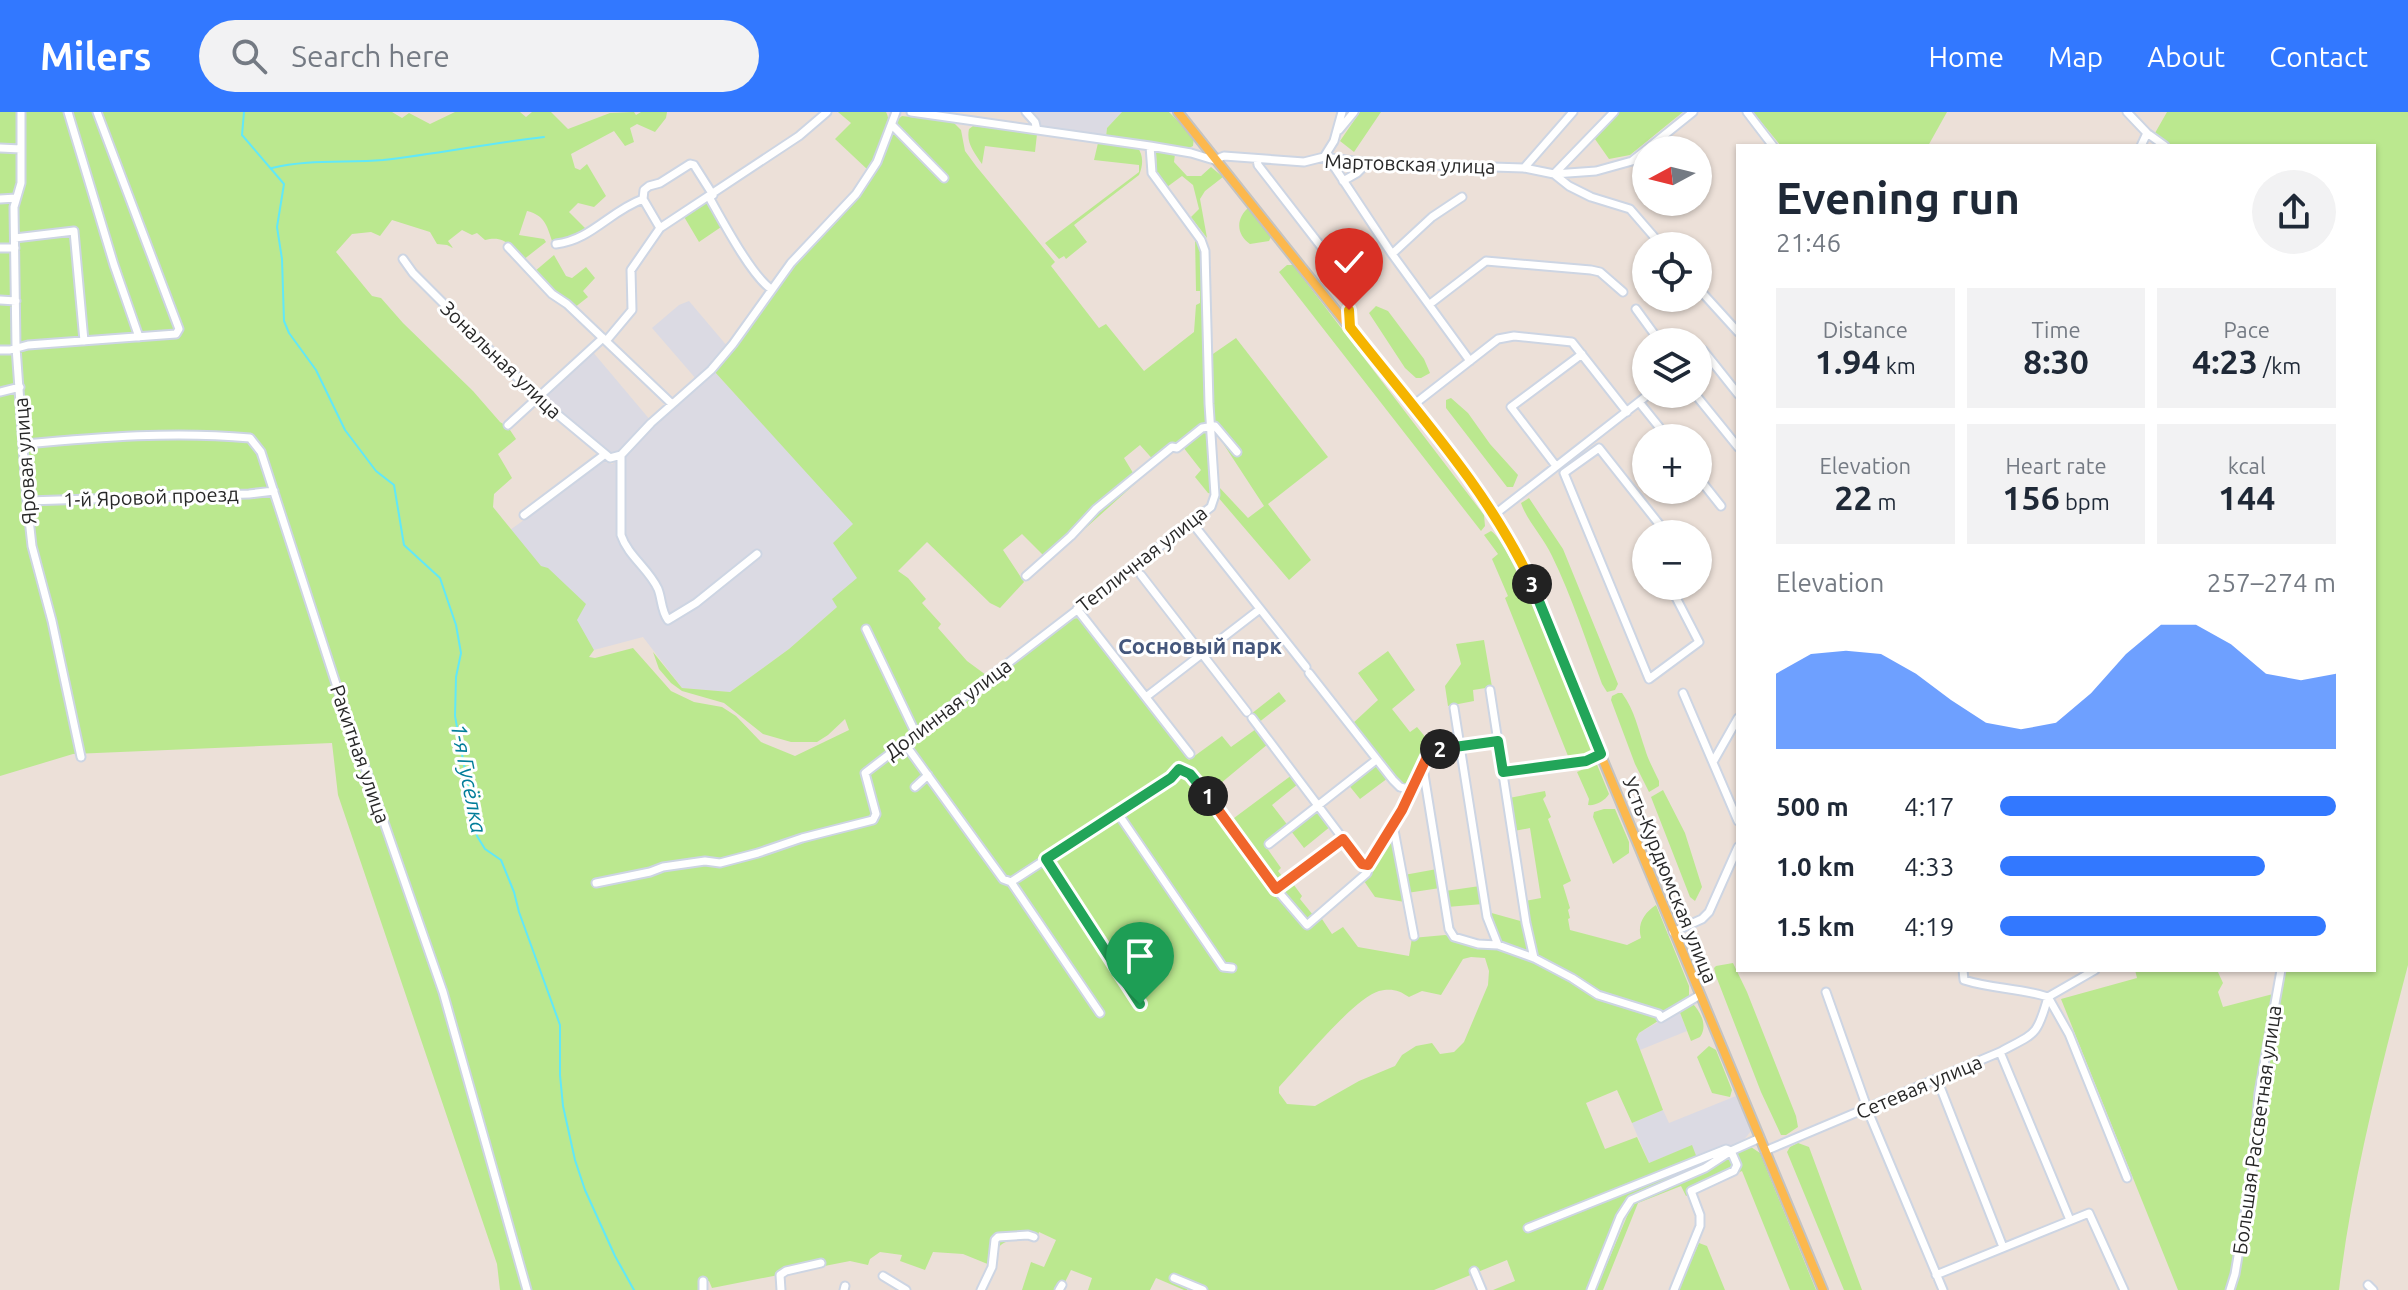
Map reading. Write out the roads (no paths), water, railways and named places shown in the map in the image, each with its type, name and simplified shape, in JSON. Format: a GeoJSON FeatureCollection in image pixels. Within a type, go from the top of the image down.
{"type":"FeatureCollection","features":[{"type":"Feature","properties":{"kind":"main road","name":"Усть-Курдюмская улица"},"geometry":{"type":"LineString","coordinates":[[1178,112],[1412,406],[1494,515],[1517,553],[1823,1290]]}},
{"type":"Feature","properties":{"kind":"street","name":"Яровая улица"},"geometry":{"type":"LineString","coordinates":[[21,112],[21,183],[14,207],[16,347],[27,501],[32,546],[52,621],[81,757]]}},
{"type":"Feature","properties":{"kind":"street"},"geometry":{"type":"LineString","coordinates":[[68,112],[139,337]]}},
{"type":"Feature","properties":{"kind":"street"},"geometry":{"type":"LineString","coordinates":[[0,350],[176,334],[179,329],[97,112]]}},
{"type":"Feature","properties":{"kind":"street"},"geometry":{"type":"LineString","coordinates":[[508,425],[604,340],[632,310],[631,270],[660,228],[799,136],[827,112]]}},
{"type":"Feature","properties":{"kind":"street"},"geometry":{"type":"LineString","coordinates":[[524,515],[604,455],[615,458],[621,455],[711,370],[791,263],[856,194],[877,162],[896,112]]}},
{"type":"Feature","properties":{"kind":"street","name":"Мартовская улица"},"geometry":{"type":"LineString","coordinates":[[911,112],[1150,146],[1214,160],[1224,156],[1304,162],[1324,157],[1367,163],[1524,168],[1554,174]]}},
{"type":"Feature","properties":{"kind":"street"},"geometry":{"type":"LineString","coordinates":[[1026,112],[1035,122],[1037,130]]}},
{"type":"Feature","properties":{"kind":"street"},"geometry":{"type":"LineString","coordinates":[[1337,132],[1342,112]]}},
{"type":"Feature","properties":{"kind":"street"},"geometry":{"type":"LineString","coordinates":[[1354,112],[1337,132],[1324,157],[1470,361]]}},
{"type":"Feature","properties":{"kind":"street"},"geometry":{"type":"LineString","coordinates":[[1524,168],[1573,112]]}},
{"type":"Feature","properties":{"kind":"street"},"geometry":{"type":"LineString","coordinates":[[1554,174],[1614,112]]}},
{"type":"Feature","properties":{"kind":"street"},"geometry":{"type":"LineString","coordinates":[[1554,174],[1596,171],[1632,161],[1693,112]]}},
{"type":"Feature","properties":{"kind":"street"},"geometry":{"type":"LineString","coordinates":[[1747,112],[1771,144]]}},
{"type":"Feature","properties":{"kind":"street"},"geometry":{"type":"LineString","coordinates":[[2127,112],[2162,144]]}},
{"type":"Feature","properties":{"kind":"street"},"geometry":{"type":"LineString","coordinates":[[893,126],[944,178]]}},
{"type":"Feature","properties":{"kind":"street"},"geometry":{"type":"LineString","coordinates":[[2142,144],[2147,133]]}},
{"type":"Feature","properties":{"kind":"street"},"geometry":{"type":"LineString","coordinates":[[1191,153],[1200,136]]}},
{"type":"Feature","properties":{"kind":"street"},"geometry":{"type":"LineString","coordinates":[[1150,146],[1152,173],[1201,240],[1205,251],[1210,426]]}},
{"type":"Feature","properties":{"kind":"street"},"geometry":{"type":"LineString","coordinates":[[0,148],[21,149]]}},
{"type":"Feature","properties":{"kind":"street"},"geometry":{"type":"LineString","coordinates":[[1257,159],[1258,165],[1345,279],[1350,327]]}},
{"type":"Feature","properties":{"kind":"street"},"geometry":{"type":"LineString","coordinates":[[1343,181],[1367,163]]}},
{"type":"Feature","properties":{"kind":"street"},"geometry":{"type":"LineString","coordinates":[[660,228],[643,199],[644,190],[690,164],[694,165],[752,267],[771,289]]}},
{"type":"Feature","properties":{"kind":"street"},"geometry":{"type":"LineString","coordinates":[[1554,174],[1591,197],[1630,209],[1650,232]]}},
{"type":"Feature","properties":{"kind":"street"},"geometry":{"type":"LineString","coordinates":[[1392,254],[1432,217],[1462,197]]}},
{"type":"Feature","properties":{"kind":"street"},"geometry":{"type":"LineString","coordinates":[[0,199],[16,198]]}},
{"type":"Feature","properties":{"kind":"street"},"geometry":{"type":"LineString","coordinates":[[556,244],[581,238],[643,199]]}},
{"type":"Feature","properties":{"kind":"street"},"geometry":{"type":"LineString","coordinates":[[15,238],[74,231],[84,341]]}},
{"type":"Feature","properties":{"kind":"street"},"geometry":{"type":"LineString","coordinates":[[508,247],[552,294],[567,304],[672,404]]}},
{"type":"Feature","properties":{"kind":"street"},"geometry":{"type":"LineString","coordinates":[[0,248],[15,248]]}},
{"type":"Feature","properties":{"kind":"street","name":"Зональная улица"},"geometry":{"type":"LineString","coordinates":[[403,259],[413,273],[539,399],[604,455]]}},
{"type":"Feature","properties":{"kind":"street"},"geometry":{"type":"LineString","coordinates":[[1430,304],[1486,261],[1600,272],[1623,292]]}},
{"type":"Feature","properties":{"kind":"street"},"geometry":{"type":"LineString","coordinates":[[0,300],[16,301]]}},
{"type":"Feature","properties":{"kind":"street"},"geometry":{"type":"LineString","coordinates":[[1712,303],[1736,330]]}},
{"type":"Feature","properties":{"kind":"street"},"geometry":{"type":"LineString","coordinates":[[1412,406],[1498,339],[1514,336],[1572,342],[1627,412]]}},
{"type":"Feature","properties":{"kind":"street"},"geometry":{"type":"LineString","coordinates":[[1582,354],[1511,407],[1564,473],[1649,679],[1699,642],[1677,600]]}},
{"type":"Feature","properties":{"kind":"street"},"geometry":{"type":"LineString","coordinates":[[1712,364],[1736,392]]}},
{"type":"Feature","properties":{"kind":"street"},"geometry":{"type":"LineString","coordinates":[[0,392],[20,387]]}},
{"type":"Feature","properties":{"kind":"street"},"geometry":{"type":"LineString","coordinates":[[1494,515],[1632,408]]}},
{"type":"Feature","properties":{"kind":"street"},"geometry":{"type":"LineString","coordinates":[[1644,408],[1657,424]]}},
{"type":"Feature","properties":{"kind":"street"},"geometry":{"type":"LineString","coordinates":[[1706,408],[1736,445]]}},
{"type":"Feature","properties":{"kind":"street","name":"Тепличная улица"},"geometry":{"type":"LineString","coordinates":[[1069,615],[1208,512],[1214,503],[1210,426]]}},
{"type":"Feature","properties":{"kind":"street"},"geometry":{"type":"LineString","coordinates":[[1026,576],[1096,509],[1172,447],[1177,448],[1202,428],[1215,426],[1237,452]]}},
{"type":"Feature","properties":{"kind":"street","name":"Ракитная улица"},"geometry":{"type":"LineString","coordinates":[[25,444],[172,434],[250,438],[261,452],[337,687],[443,992],[527,1290]]}},
{"type":"Feature","properties":{"kind":"street"},"geometry":{"type":"LineString","coordinates":[[1592,438],[1656,520]]}},
{"type":"Feature","properties":{"kind":"street"},"geometry":{"type":"LineString","coordinates":[[1564,473],[1599,448]]}},
{"type":"Feature","properties":{"kind":"street"},"geometry":{"type":"LineString","coordinates":[[621,455],[621,535],[624,544],[658,589],[664,616],[668,620],[696,603],[757,554]]}},
{"type":"Feature","properties":{"kind":"street","name":"1-й Яровой проезд"},"geometry":{"type":"LineString","coordinates":[[27,501],[274,491]]}},
{"type":"Feature","properties":{"kind":"street"},"geometry":{"type":"LineString","coordinates":[[1712,495],[1721,506]]}},
{"type":"Feature","properties":{"kind":"street"},"geometry":{"type":"LineString","coordinates":[[1193,524],[1376,760],[1400,787],[1412,790]]}},
{"type":"Feature","properties":{"kind":"street"},"geometry":{"type":"LineString","coordinates":[[1141,575],[1362,864],[1368,865]]}},
{"type":"Feature","properties":{"kind":"street"},"geometry":{"type":"LineString","coordinates":[[1077,609],[1190,754]]}},
{"type":"Feature","properties":{"kind":"street"},"geometry":{"type":"LineString","coordinates":[[1146,697],[1260,609]]}},
{"type":"Feature","properties":{"kind":"street","name":"Долинная улица"},"geometry":{"type":"LineString","coordinates":[[596,883],[663,867],[705,861],[720,863],[873,820],[876,814],[865,773],[1069,615]]}},
{"type":"Feature","properties":{"kind":"street"},"geometry":{"type":"LineString","coordinates":[[866,629],[916,734]]}},
{"type":"Feature","properties":{"kind":"street"},"geometry":{"type":"LineString","coordinates":[[1490,690],[1534,958]]}},
{"type":"Feature","properties":{"kind":"street"},"geometry":{"type":"LineString","coordinates":[[1683,693],[1736,816]]}},
{"type":"Feature","properties":{"kind":"street"},"geometry":{"type":"LineString","coordinates":[[1454,708],[1487,917],[1498,945]]}},
{"type":"Feature","properties":{"kind":"street"},"geometry":{"type":"LineString","coordinates":[[1713,762],[1736,722]]}},
{"type":"Feature","properties":{"kind":"street"},"geometry":{"type":"LineString","coordinates":[[1011,882],[1171,778],[1179,769],[1190,774],[1276,889],[1307,925],[1363,878],[1432,752],[1498,741]]}},
{"type":"Feature","properties":{"kind":"street"},"geometry":{"type":"LineString","coordinates":[[905,744],[1003,879],[1011,882],[1100,1013]]}},
{"type":"Feature","properties":{"kind":"street"},"geometry":{"type":"LineString","coordinates":[[1503,772],[1586,761],[1601,754]]}},
{"type":"Feature","properties":{"kind":"street"},"geometry":{"type":"LineString","coordinates":[[1269,844],[1376,760]]}},
{"type":"Feature","properties":{"kind":"street"},"geometry":{"type":"LineString","coordinates":[[1422,771],[1449,929],[1454,937],[1478,944],[1498,945],[1534,958],[1598,995],[1659,1014],[1661,1018],[1700,995]]}},
{"type":"Feature","properties":{"kind":"street"},"geometry":{"type":"LineString","coordinates":[[915,787],[928,775]]}},
{"type":"Feature","properties":{"kind":"street"},"geometry":{"type":"LineString","coordinates":[[1117,812],[1223,967],[1232,968]]}},
{"type":"Feature","properties":{"kind":"street"},"geometry":{"type":"LineString","coordinates":[[1392,827],[1414,936]]}},
{"type":"Feature","properties":{"kind":"street"},"geometry":{"type":"LineString","coordinates":[[1276,889],[1343,839]]}},
{"type":"Feature","properties":{"kind":"street"},"geometry":{"type":"LineString","coordinates":[[1673,932],[1706,915],[1736,851]]}},
{"type":"Feature","properties":{"kind":"street"},"geometry":{"type":"LineString","coordinates":[[1046,859],[1140,1004]]}},
{"type":"Feature","properties":{"kind":"street"},"geometry":{"type":"LineString","coordinates":[[1963,972],[1964,980],[1982,986],[2013,988],[2048,997],[2092,972]]}},
{"type":"Feature","properties":{"kind":"street","name":"Большая Рассветная улица"},"geometry":{"type":"LineString","coordinates":[[2230,1290],[2253,1166],[2259,1093],[2281,972]]}},
{"type":"Feature","properties":{"kind":"street"},"geometry":{"type":"LineString","coordinates":[[1826,992],[1943,1290]]}},
{"type":"Feature","properties":{"kind":"street"},"geometry":{"type":"LineString","coordinates":[[2048,997],[2069,1034],[2127,1178]]}},
{"type":"Feature","properties":{"kind":"street","name":"Сетевая улица"},"geometry":{"type":"LineString","coordinates":[[1765,1151],[2000,1052],[2031,1035],[2040,1026],[2048,997]]}},
{"type":"Feature","properties":{"kind":"street"},"geometry":{"type":"LineString","coordinates":[[2000,1052],[2070,1220]]}},
{"type":"Feature","properties":{"kind":"street"},"geometry":{"type":"LineString","coordinates":[[1937,1079],[2003,1247]]}},
{"type":"Feature","properties":{"kind":"street"},"geometry":{"type":"LineString","coordinates":[[1591,1290],[1620,1217],[1631,1200],[1705,1168],[1731,1151],[1760,1138]]}},
{"type":"Feature","properties":{"kind":"street"},"geometry":{"type":"LineString","coordinates":[[1528,1228],[1726,1149],[1731,1151],[1737,1165],[1734,1171],[1691,1191],[1700,1215],[1700,1226],[1674,1290]]}},
{"type":"Feature","properties":{"kind":"street"},"geometry":{"type":"LineString","coordinates":[[1936,1275],[2089,1213],[2124,1290]]}},
{"type":"Feature","properties":{"kind":"street"},"geometry":{"type":"LineString","coordinates":[[981,1290],[992,1267],[995,1240],[1001,1236],[1034,1237]]}},
{"type":"Feature","properties":{"kind":"street"},"geometry":{"type":"LineString","coordinates":[[781,1290],[780,1275],[821,1263]]}},
{"type":"Feature","properties":{"kind":"street"},"geometry":{"type":"LineString","coordinates":[[1474,1271],[1482,1290]]}},
{"type":"Feature","properties":{"kind":"street"},"geometry":{"type":"LineString","coordinates":[[883,1276],[906,1290]]}},
{"type":"Feature","properties":{"kind":"street"},"geometry":{"type":"LineString","coordinates":[[1174,1278],[1191,1288],[1203,1290]]}},
{"type":"Feature","properties":{"kind":"waterway","name":"1-я Гусёлка"},"geometry":{"type":"LineString","coordinates":[[244,112],[242,135],[284,184],[277,227],[282,259],[284,321],[316,370],[345,430],[376,471],[394,485],[404,545],[440,578],[456,625],[461,653],[456,677],[455,716],[477,836],[485,849],[501,860],[560,1025],[563,1106],[575,1160],[585,1190],[634,1290]]}},
{"type":"Feature","properties":{"kind":"waterway"},"geometry":{"type":"LineString","coordinates":[[272,168],[313,162],[383,160],[544,137]]}},
{"type":"Feature","properties":{"kind":"district","name":"Сосновый парк"},"geometry":{"type":"Point","coordinates":[1200,646]}}]}
